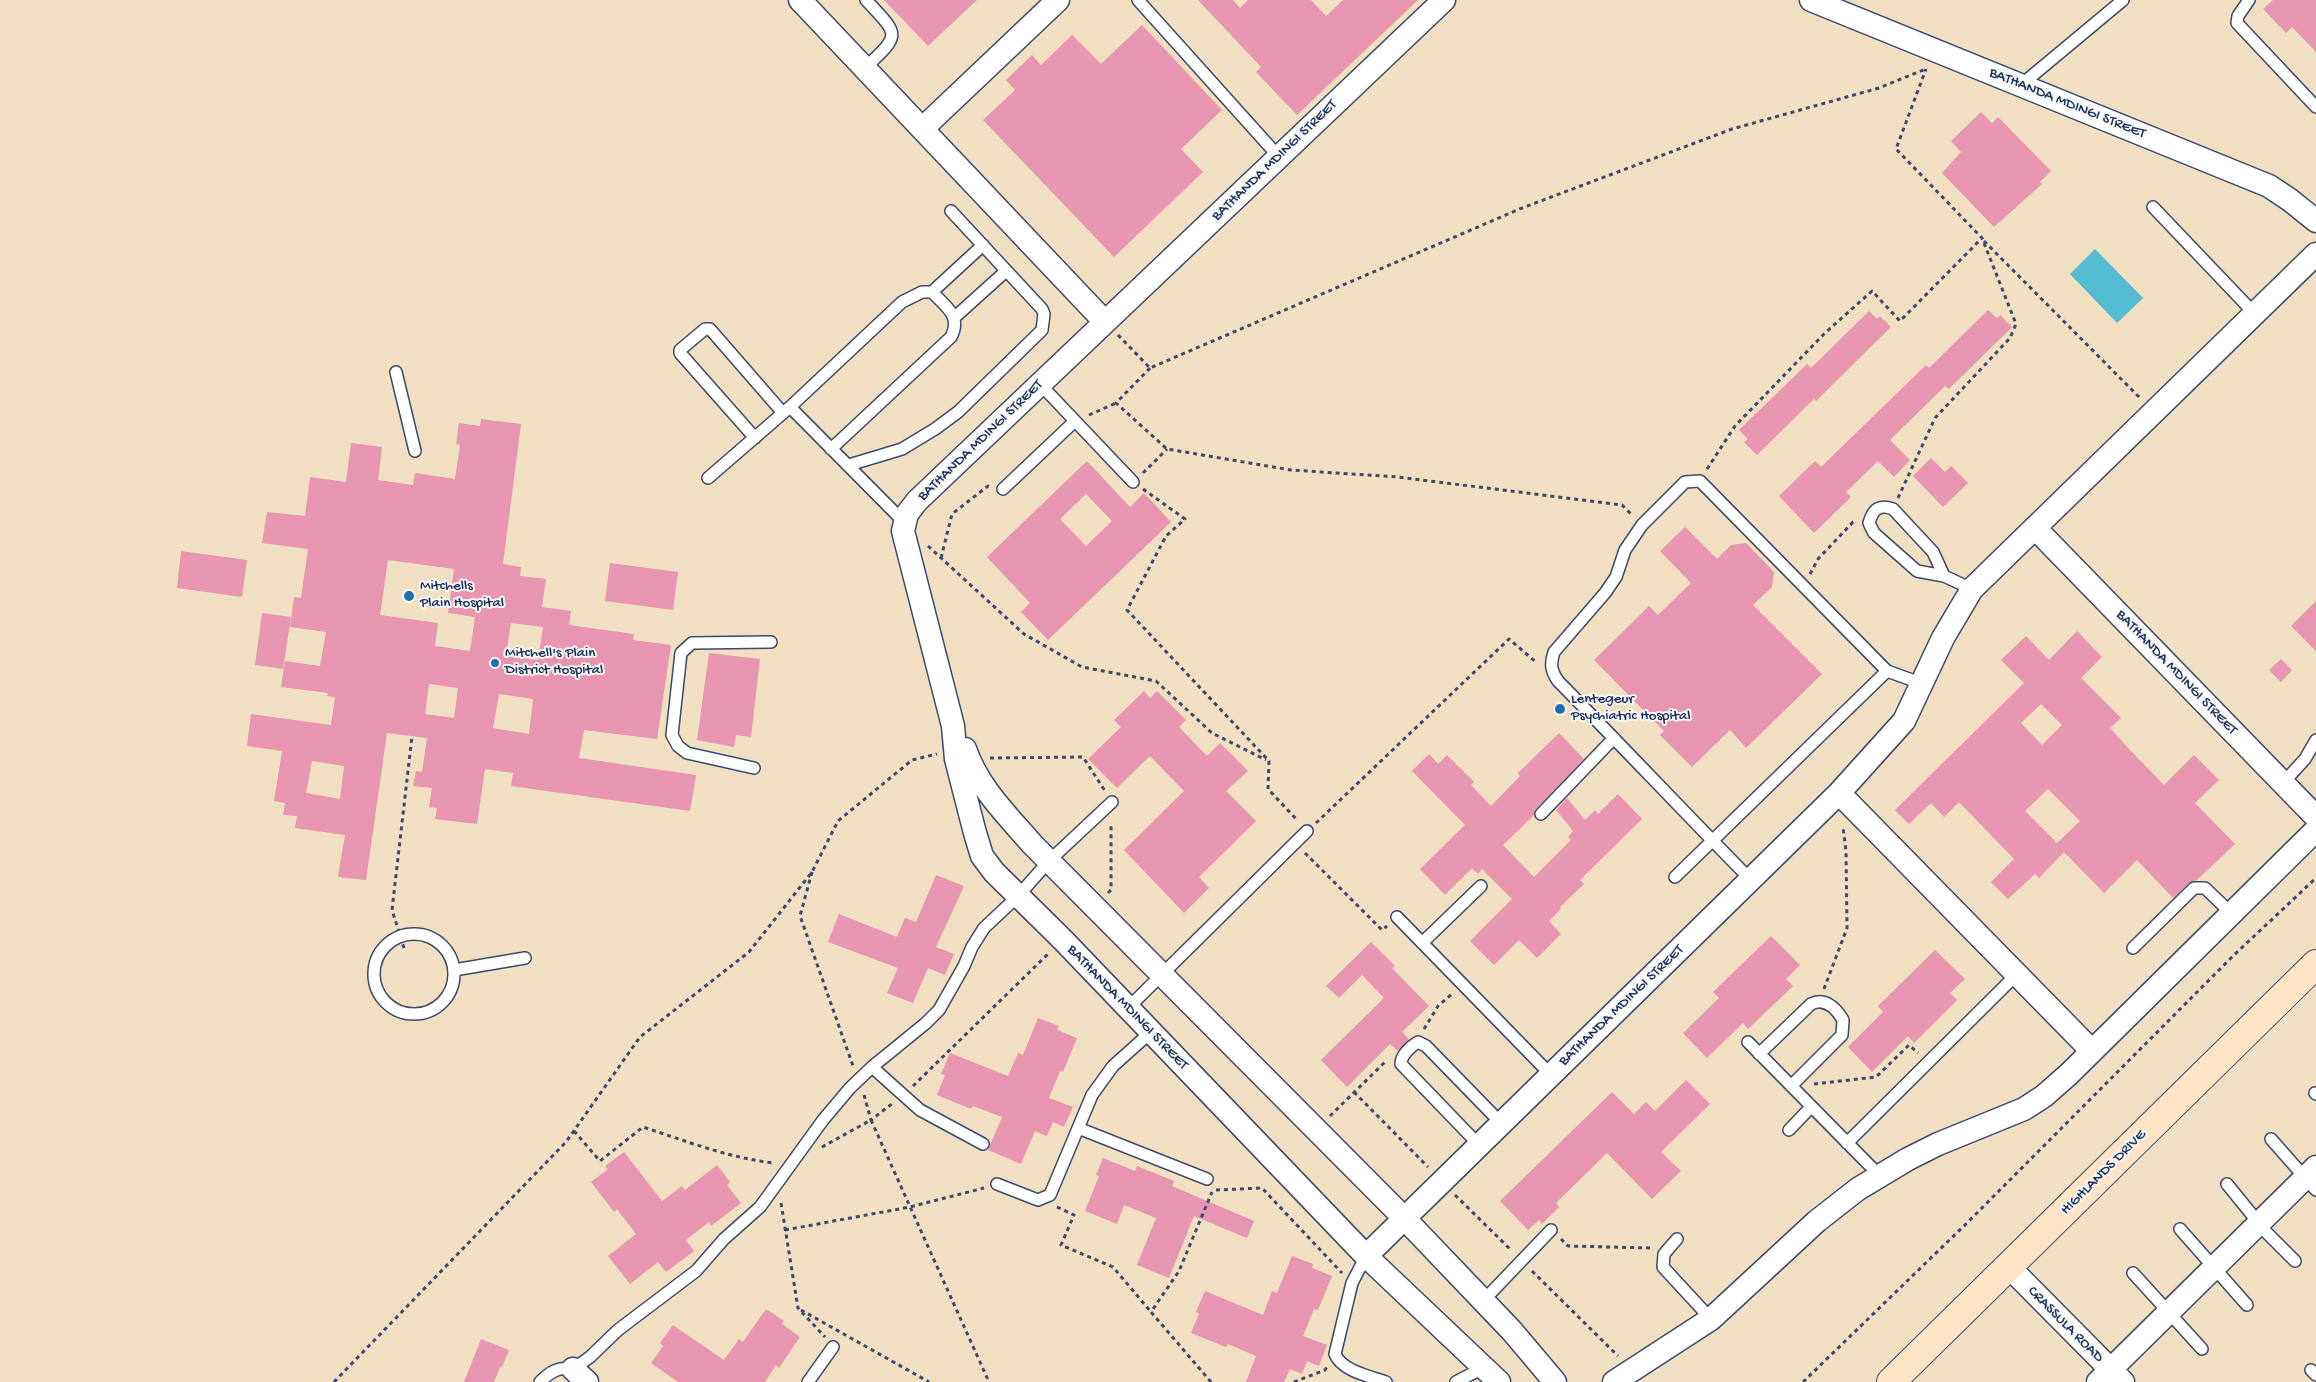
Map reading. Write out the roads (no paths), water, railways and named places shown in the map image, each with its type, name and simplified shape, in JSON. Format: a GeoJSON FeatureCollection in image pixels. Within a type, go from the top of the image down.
{"type":"FeatureCollection","features":[{"type":"Feature","properties":{"kind":"main road","name":"HIGHLANDS DRIVE"},"geometry":{"type":"LineString","coordinates":[[1891,1382],[2316,964]]}},
{"type":"Feature","properties":{"kind":"street"},"geometry":{"type":"LineString","coordinates":[[800,0],[1105,322]]}},
{"type":"Feature","properties":{"kind":"street"},"geometry":{"type":"LineString","coordinates":[[922,128],[1058,0]]}},
{"type":"Feature","properties":{"kind":"street","name":"BATHANDA MDINGI STREET"},"geometry":{"type":"LineString","coordinates":[[1444,0],[917,501],[907,514],[904,522],[904,539],[956,737],[975,833],[982,856],[994,872],[1063,940],[1366,1256],[1491,1375]]}},
{"type":"Feature","properties":{"kind":"street","name":"BATHANDA MDINGI STREET"},"geometry":{"type":"LineString","coordinates":[[1811,0],[2269,186],[2290,200],[2316,222]]}},
{"type":"Feature","properties":{"kind":"street","name":"BATHANDA MDINGI STREET"},"geometry":{"type":"LineString","coordinates":[[1366,1256],[1839,793],[1904,721],[1943,638],[1972,589],[2036,529],[2316,254]]}},
{"type":"Feature","properties":{"kind":"street","name":"BATHANDA MDINGI STREET"},"geometry":{"type":"LineString","coordinates":[[2036,529],[2316,817]]}},
{"type":"Feature","properties":{"kind":"street","name":"BATHANDA MDINGI STREET"},"geometry":{"type":"LineString","coordinates":[[956,737],[985,789],[1048,861],[1405,1218],[1483,1301],[1555,1382]]}},
{"type":"Feature","properties":{"kind":"street"},"geometry":{"type":"LineString","coordinates":[[1839,793],[2091,1050]]}},
{"type":"Feature","properties":{"kind":"street"},"geometry":{"type":"LineString","coordinates":[[1615,1382],[1711,1319],[1817,1221],[1879,1175],[1938,1144],[2024,1109],[2050,1091],[2316,830]]}},
{"type":"Feature","properties":{"kind":"street"},"geometry":{"type":"LineString","coordinates":[[2110,1378],[2169,1312],[2260,1223],[2312,1179]]}},
{"type":"Feature","properties":{"kind":"street","name":"CRASSULA ROAD"},"geometry":{"type":"LineString","coordinates":[[2009,1267],[2110,1378]]}},
{"type":"Feature","properties":{"kind":"lane"},"geometry":{"type":"LineString","coordinates":[[865,68],[890,44],[891,35],[888,23],[866,0]]}},
{"type":"Feature","properties":{"kind":"lane"},"geometry":{"type":"LineString","coordinates":[[1138,0],[1279,157]]}},
{"type":"Feature","properties":{"kind":"lane"},"geometry":{"type":"LineString","coordinates":[[2021,85],[2123,0]]}},
{"type":"Feature","properties":{"kind":"lane"},"geometry":{"type":"LineString","coordinates":[[2249,0],[2238,16],[2237,23],[2316,108]]}},
{"type":"Feature","properties":{"kind":"lane"},"geometry":{"type":"LineString","coordinates":[[2153,207],[2255,314]]}},
{"type":"Feature","properties":{"kind":"lane"},"geometry":{"type":"LineString","coordinates":[[849,465],[902,449],[935,429],[958,412],[1042,330],[1044,314],[1042,310],[951,211]]}},
{"type":"Feature","properties":{"kind":"lane"},"geometry":{"type":"LineString","coordinates":[[708,478],[787,410],[902,302],[922,292],[932,292],[983,245]]}},
{"type":"Feature","properties":{"kind":"lane"},"geometry":{"type":"LineString","coordinates":[[955,317],[1006,271]]}},
{"type":"Feature","properties":{"kind":"lane"},"geometry":{"type":"LineString","coordinates":[[831,449],[951,337],[956,323],[955,317],[932,292]]}},
{"type":"Feature","properties":{"kind":"lane"},"geometry":{"type":"LineString","coordinates":[[755,438],[680,353],[680,350],[704,328],[710,330],[787,410],[849,465],[904,522]]}},
{"type":"Feature","properties":{"kind":"lane"},"geometry":{"type":"LineString","coordinates":[[396,372],[415,451]]}},
{"type":"Feature","properties":{"kind":"lane"},"geometry":{"type":"LineString","coordinates":[[1040,384],[1133,482]]}},
{"type":"Feature","properties":{"kind":"lane"},"geometry":{"type":"LineString","coordinates":[[1003,489],[1075,421]]}},
{"type":"Feature","properties":{"kind":"lane"},"geometry":{"type":"LineString","coordinates":[[1751,880],[1558,681],[1552,668],[1554,652],[1616,578],[1625,550],[1642,525],[1684,482],[1700,480],[1887,671],[1923,684]]}},
{"type":"Feature","properties":{"kind":"lane"},"geometry":{"type":"LineString","coordinates":[[1944,576],[1933,552],[1894,509],[1885,506],[1878,507],[1872,513],[1869,523],[1874,533],[1916,571],[1944,576],[1972,589]]}},
{"type":"Feature","properties":{"kind":"lane"},"geometry":{"type":"LineString","coordinates":[[754,768],[687,753],[678,746],[672,735],[679,666],[682,653],[692,642],[772,642]]}},
{"type":"Feature","properties":{"kind":"lane"},"geometry":{"type":"LineString","coordinates":[[1675,877],[1887,671]]}},
{"type":"Feature","properties":{"kind":"lane"},"geometry":{"type":"LineString","coordinates":[[1541,814],[1614,738]]}},
{"type":"Feature","properties":{"kind":"lane"},"geometry":{"type":"LineString","coordinates":[[2284,783],[2305,758],[2316,740]]}},
{"type":"Feature","properties":{"kind":"lane"},"geometry":{"type":"LineString","coordinates":[[540,1382],[554,1371],[567,1368],[580,1375],[590,1357],[618,1330],[696,1271],[724,1239],[760,1206],[823,1120],[858,1081],[939,1010],[984,928],[1018,896],[1048,861],[1112,802]]}},
{"type":"Feature","properties":{"kind":"lane"},"geometry":{"type":"LineString","coordinates":[[1128,1008],[1307,831]]}},
{"type":"Feature","properties":{"kind":"lane"},"geometry":{"type":"LineString","coordinates":[[1422,942],[1481,886]]}},
{"type":"Feature","properties":{"kind":"lane"},"geometry":{"type":"LineString","coordinates":[[2133,948],[2194,888],[2205,888],[2232,913]]}},
{"type":"Feature","properties":{"kind":"lane"},"geometry":{"type":"LineString","coordinates":[[1397,917],[1552,1075]]}},
{"type":"Feature","properties":{"kind":"lane"},"geometry":{"type":"LineString","coordinates":[[420,934],[433,938],[443,947],[450,957],[454,970],[453,983],[448,995],[439,1005],[428,1011],[415,1014],[402,1012],[390,1006],[381,996],[375,984],[374,971],[377,958],[384,947],[420,934]]}},
{"type":"Feature","properties":{"kind":"lane"},"geometry":{"type":"LineString","coordinates":[[454,970],[525,958]]}},
{"type":"Feature","properties":{"kind":"lane"},"geometry":{"type":"LineString","coordinates":[[1847,1143],[2017,974]]}},
{"type":"Feature","properties":{"kind":"lane"},"geometry":{"type":"LineString","coordinates":[[1759,1054],[1811,1004],[1820,1002],[1830,1005],[1840,1015],[1844,1025],[1842,1035],[1791,1086]]}},
{"type":"Feature","properties":{"kind":"lane"},"geometry":{"type":"LineString","coordinates":[[997,1184],[1033,1199],[1043,1199],[1052,1191],[1092,1095],[1102,1080],[1128,1051],[1150,1032]]}},
{"type":"Feature","properties":{"kind":"lane"},"geometry":{"type":"LineString","coordinates":[[1480,1146],[1405,1070],[1401,1060],[1415,1044],[1418,1042],[1426,1046],[1502,1124]]}},
{"type":"Feature","properties":{"kind":"lane"},"geometry":{"type":"LineString","coordinates":[[1748,1042],[1879,1175]]}},
{"type":"Feature","properties":{"kind":"lane"},"geometry":{"type":"LineString","coordinates":[[872,1067],[903,1095],[933,1118],[983,1144]]}},
{"type":"Feature","properties":{"kind":"lane"},"geometry":{"type":"LineString","coordinates":[[1789,1130],[1811,1107]]}},
{"type":"Feature","properties":{"kind":"lane"},"geometry":{"type":"LineString","coordinates":[[1078,1128],[1206,1179]]}},
{"type":"Feature","properties":{"kind":"lane"},"geometry":{"type":"LineString","coordinates":[[2271,1140],[2298,1168],[2312,1179]]}},
{"type":"Feature","properties":{"kind":"lane"},"geometry":{"type":"LineString","coordinates":[[2227,1184],[2273,1240],[2294,1261]]}},
{"type":"Feature","properties":{"kind":"lane"},"geometry":{"type":"LineString","coordinates":[[2180,1229],[2247,1305]]}},
{"type":"Feature","properties":{"kind":"lane"},"geometry":{"type":"LineString","coordinates":[[1483,1301],[1551,1230]]}},
{"type":"Feature","properties":{"kind":"lane"},"geometry":{"type":"LineString","coordinates":[[1676,1239],[1664,1254],[1662,1262],[1666,1271],[1711,1319]]}},
{"type":"Feature","properties":{"kind":"lane"},"geometry":{"type":"LineString","coordinates":[[1366,1256],[1352,1282],[1335,1354],[1344,1366],[1386,1382]]}},
{"type":"Feature","properties":{"kind":"lane"},"geometry":{"type":"LineString","coordinates":[[2133,1273],[2202,1349]]}},
{"type":"Feature","properties":{"kind":"lane"},"geometry":{"type":"LineString","coordinates":[[808,1382],[834,1347]]}},
{"type":"Feature","properties":{"kind":"lane"},"geometry":{"type":"LineString","coordinates":[[1456,1382],[1491,1375]]}},
{"type":"Feature","properties":{"kind":"water"},"geometry":{"type":"Polygon","coordinates":[[[2095,249],[2143,298],[2117,323],[2070,274],[2095,249]]]}},
{"type":"Feature","properties":{"kind":"place","name":"Mitchells Plain Hospital"},"geometry":{"type":"Point","coordinates":[409,596]}},
{"type":"Feature","properties":{"kind":"place","name":"Mitchell's Plain District Hospital"},"geometry":{"type":"Point","coordinates":[495,663]}},
{"type":"Feature","properties":{"kind":"place","name":"Lentegeur Psychiatric Hospital"},"geometry":{"type":"Point","coordinates":[1560,709]}}]}
